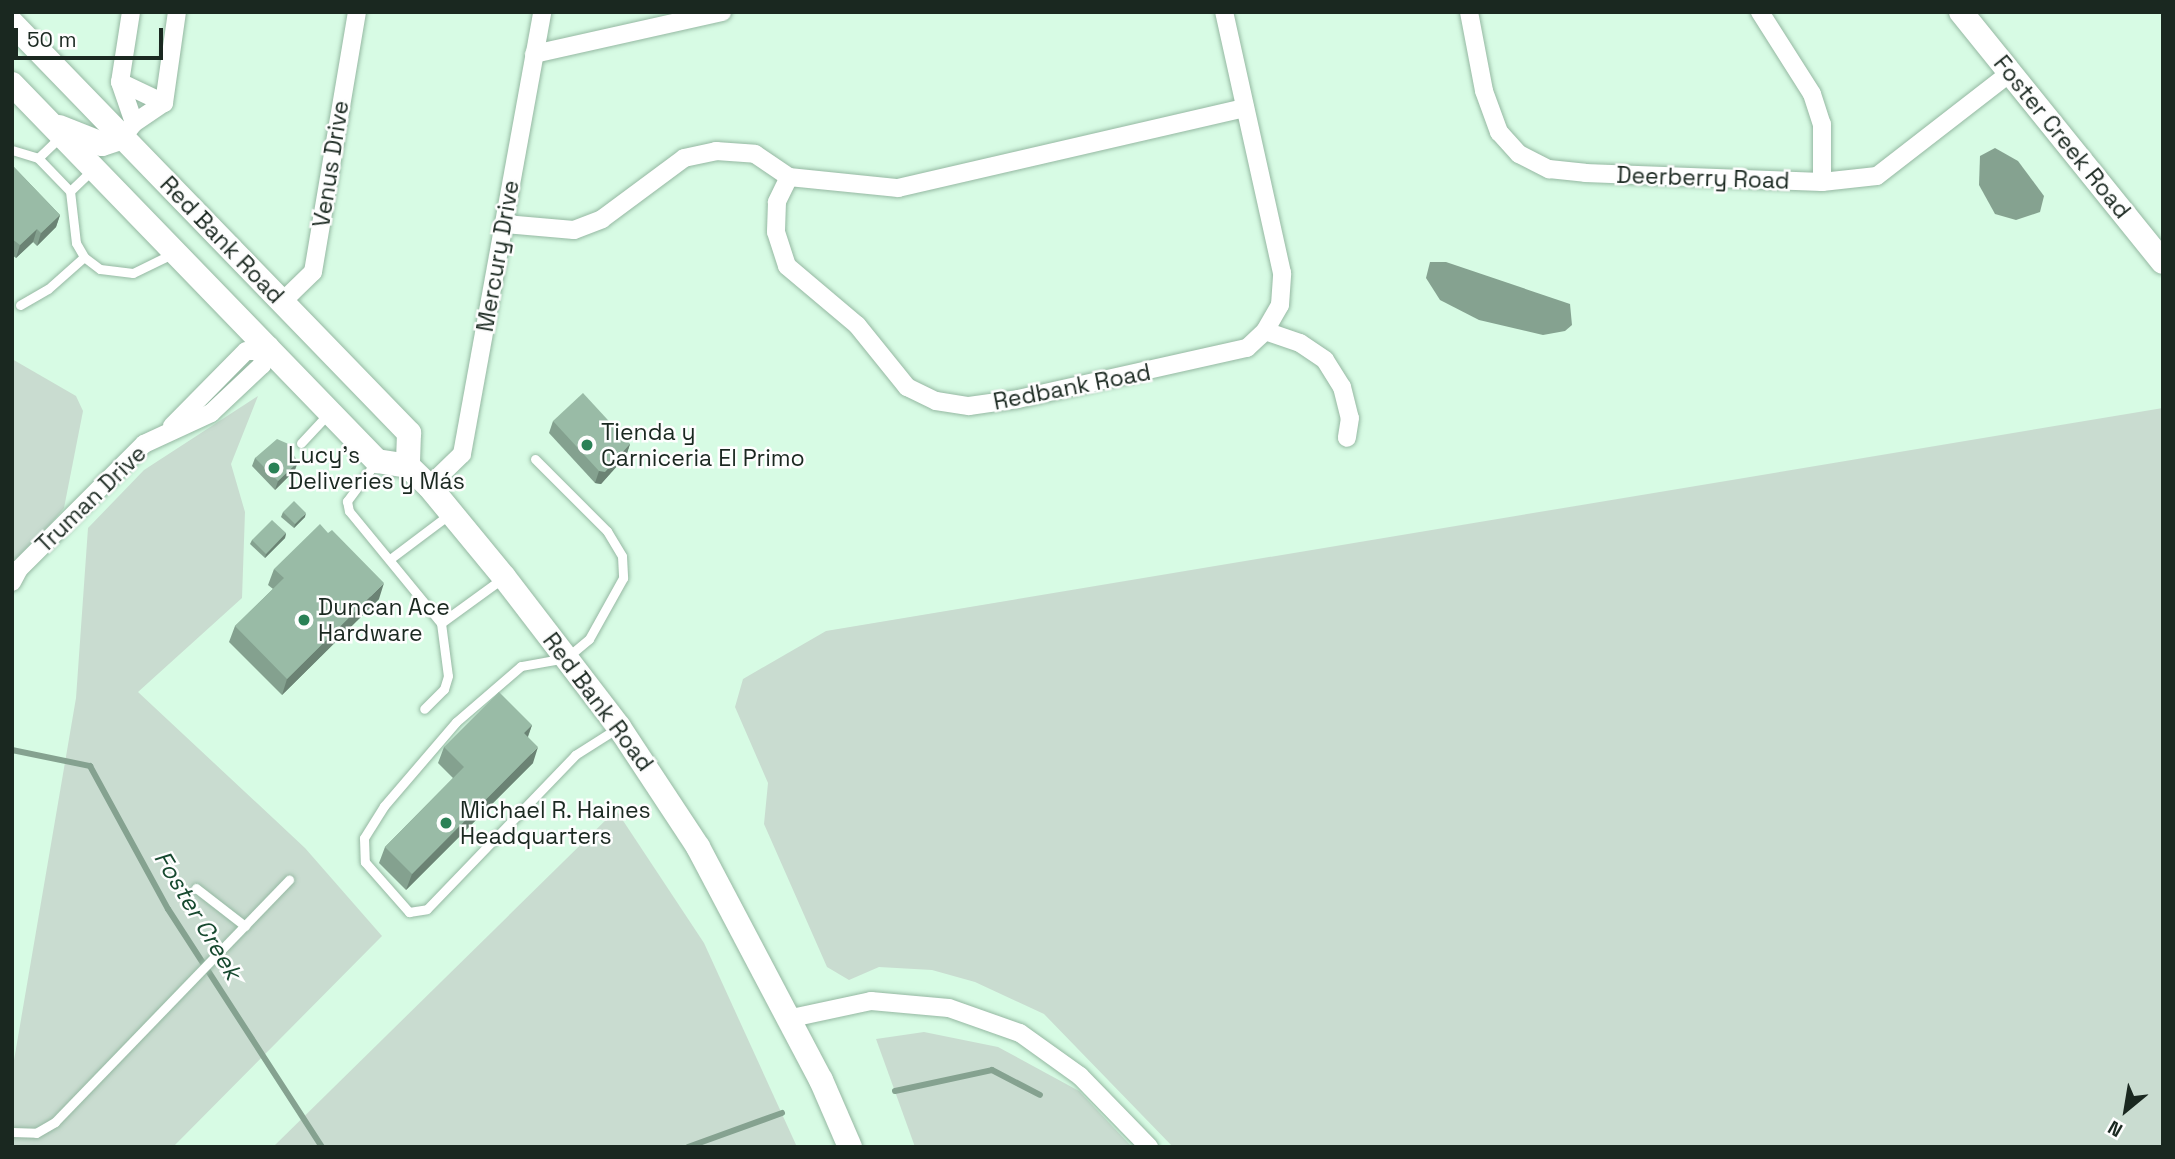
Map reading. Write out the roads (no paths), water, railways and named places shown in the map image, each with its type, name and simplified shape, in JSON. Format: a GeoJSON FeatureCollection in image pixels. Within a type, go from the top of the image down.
{"type":"FeatureCollection","features":[{"type":"Feature","properties":{"kind":"main road","name":"Foster Creek Road"},"geometry":{"type":"LineString","coordinates":[[1961,12],[2163,261]]}},
{"type":"Feature","properties":{"kind":"main road","name":"Red Bank Road"},"geometry":{"type":"LineString","coordinates":[[12,23],[128,130],[282,302],[409,433],[408,466],[429,486],[505,577],[619,727],[698,847],[821,1080],[850,1147]]}},
{"type":"Feature","properties":{"kind":"main road","name":"Red Bank Road"},"geometry":{"type":"LineString","coordinates":[[12,84],[176,250],[377,461]]}},
{"type":"Feature","properties":{"kind":"main road"},"geometry":{"type":"LineString","coordinates":[[57,130],[102,144],[128,130]]}},
{"type":"Feature","properties":{"kind":"main road"},"geometry":{"type":"LineString","coordinates":[[267,348],[287,338],[319,341]]}},
{"type":"Feature","properties":{"kind":"main road"},"geometry":{"type":"LineString","coordinates":[[377,461],[408,466]]}},
{"type":"Feature","properties":{"kind":"street"},"geometry":{"type":"LineString","coordinates":[[131,12],[120,82],[128,130],[164,103],[177,12]]}},
{"type":"Feature","properties":{"kind":"street","name":"Venus Drive"},"geometry":{"type":"LineString","coordinates":[[282,302],[313,272],[357,12]]}},
{"type":"Feature","properties":{"kind":"street","name":"Mercury Drive"},"geometry":{"type":"LineString","coordinates":[[429,486],[462,454],[542,12]]}},
{"type":"Feature","properties":{"kind":"street"},"geometry":{"type":"LineString","coordinates":[[534,54],[722,12]]}},
{"type":"Feature","properties":{"kind":"street","name":"Redbank Road"},"geometry":{"type":"LineString","coordinates":[[789,177],[777,202],[776,232],[787,265],[857,325],[906,387],[936,401],[969,406],[993,403],[1210,360],[1247,348],[1265,331],[1280,305],[1282,273],[1224,12]]}},
{"type":"Feature","properties":{"kind":"street","name":"Deerberry Road"},"geometry":{"type":"LineString","coordinates":[[1469,12],[1485,91],[1499,132],[1519,155],[1549,169],[1822,182],[1877,176],[2010,73]]}},
{"type":"Feature","properties":{"kind":"street"},"geometry":{"type":"LineString","coordinates":[[1760,12],[1812,94],[1822,124],[1822,182]]}},
{"type":"Feature","properties":{"kind":"street"},"geometry":{"type":"LineString","coordinates":[[120,82],[164,103]]}},
{"type":"Feature","properties":{"kind":"street"},"geometry":{"type":"LineString","coordinates":[[505,224],[574,230],[602,219],[684,158],[716,151],[755,154],[789,177],[898,188],[1245,108]]}},
{"type":"Feature","properties":{"kind":"street"},"geometry":{"type":"LineString","coordinates":[[1265,331],[1300,343],[1325,360],[1342,387],[1350,418],[1347,438]]}},
{"type":"Feature","properties":{"kind":"street","name":"Truman Drive"},"geometry":{"type":"LineString","coordinates":[[12,582],[19,569],[144,444],[162,436],[246,351],[267,348]]}},
{"type":"Feature","properties":{"kind":"street"},"geometry":{"type":"LineString","coordinates":[[787,1019],[871,1001],[949,1008],[1020,1032],[1080,1076],[1149,1147]]}},
{"type":"Feature","properties":{"kind":"lane"},"geometry":{"type":"LineString","coordinates":[[38,158],[57,130]]}},
{"type":"Feature","properties":{"kind":"lane"},"geometry":{"type":"LineString","coordinates":[[12,149],[38,158],[70,191],[76,243],[84,257],[100,269],[133,273],[166,260],[176,250]]}},
{"type":"Feature","properties":{"kind":"lane"},"geometry":{"type":"LineString","coordinates":[[70,191],[94,168]]}},
{"type":"Feature","properties":{"kind":"lane"},"geometry":{"type":"LineString","coordinates":[[20,305],[48,289],[84,257]]}},
{"type":"Feature","properties":{"kind":"lane"},"geometry":{"type":"LineString","coordinates":[[302,443],[330,412]]}},
{"type":"Feature","properties":{"kind":"lane"},"geometry":{"type":"LineString","coordinates":[[535,459],[607,531],[622,556],[623,578],[589,639],[566,659],[522,666],[456,722],[384,806],[364,838],[365,862],[408,912],[427,909],[575,755],[619,727]]}},
{"type":"Feature","properties":{"kind":"lane"},"geometry":{"type":"LineString","coordinates":[[377,461],[347,500],[349,511],[441,622],[448,676],[444,689],[424,709]]}},
{"type":"Feature","properties":{"kind":"lane"},"geometry":{"type":"LineString","coordinates":[[390,559],[451,513]]}},
{"type":"Feature","properties":{"kind":"lane"},"geometry":{"type":"LineString","coordinates":[[441,622],[505,577]]}},
{"type":"Feature","properties":{"kind":"lane"},"geometry":{"type":"LineString","coordinates":[[12,1132],[36,1133],[55,1122],[289,880]]}},
{"type":"Feature","properties":{"kind":"lane"},"geometry":{"type":"LineString","coordinates":[[196,888],[244,926]]}},
{"type":"Feature","properties":{"kind":"waterway","name":"Foster Creek"},"geometry":{"type":"LineString","coordinates":[[12,750],[90,766],[168,909],[322,1147]]}},
{"type":"Feature","properties":{"kind":"waterway"},"geometry":{"type":"LineString","coordinates":[[895,1091],[992,1070],[1040,1095]]}},
{"type":"Feature","properties":{"kind":"waterway"},"geometry":{"type":"LineString","coordinates":[[688,1147],[782,1113]]}},
{"type":"Feature","properties":{"kind":"place","name":"Tienda y Carniceria El Primo"},"geometry":{"type":"Point","coordinates":[587,445]}},
{"type":"Feature","properties":{"kind":"place","name":"Lucy's Deliveries y Más"},"geometry":{"type":"Point","coordinates":[274,468]}},
{"type":"Feature","properties":{"kind":"place","name":"Duncan Ace Hardware"},"geometry":{"type":"Point","coordinates":[304,620]}},
{"type":"Feature","properties":{"kind":"place","name":"Michael R. Haines Headquarters"},"geometry":{"type":"Point","coordinates":[446,823]}}]}
